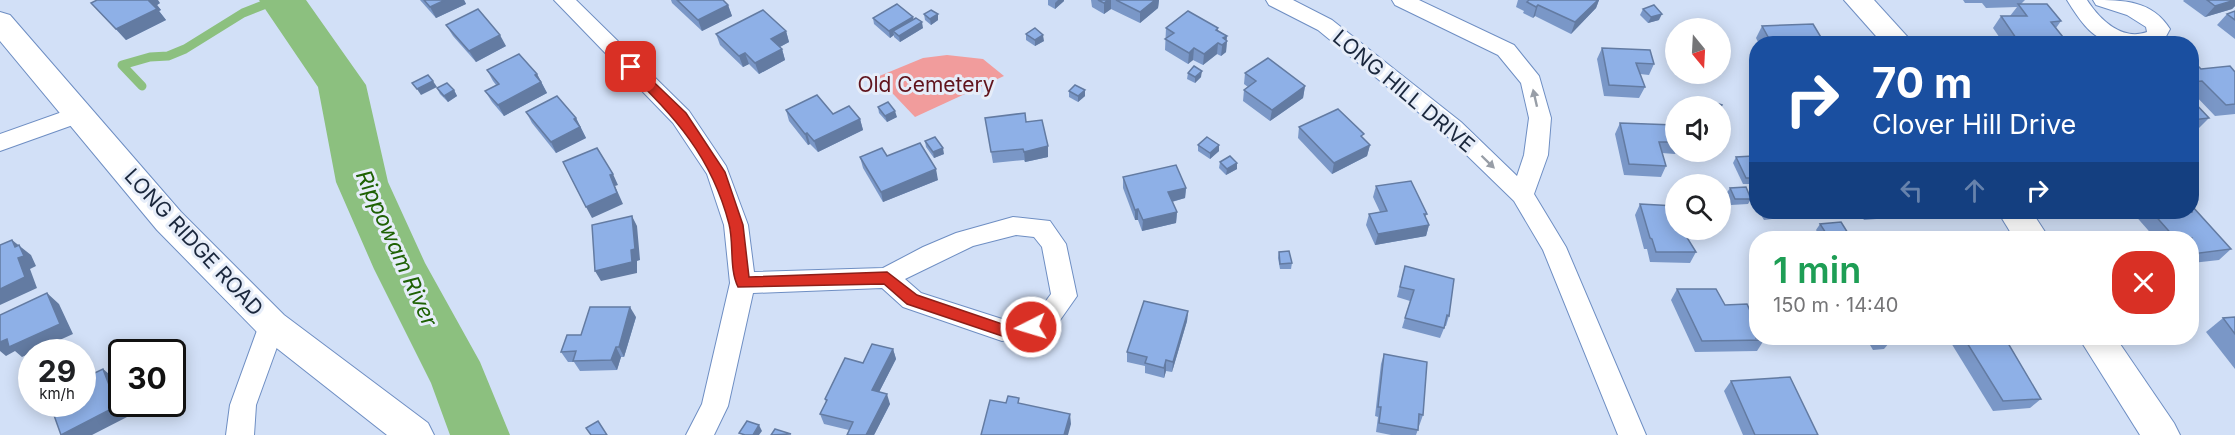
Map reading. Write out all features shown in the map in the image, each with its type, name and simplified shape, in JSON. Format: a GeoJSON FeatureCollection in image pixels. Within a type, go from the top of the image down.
{"type":"FeatureCollection","features":[{"type":"Feature","properties":{"kind":"main road"},"geometry":{"type":"LineString","coordinates":[[1858,0],[1892,36]]}},
{"type":"Feature","properties":{"kind":"main road","name":"LONG RIDGE ROAD"},"geometry":{"type":"LineString","coordinates":[[0,21],[169,221],[272,325],[413,434]]}},
{"type":"Feature","properties":{"kind":"main road"},"geometry":{"type":"LineString","coordinates":[[2102,345],[2161,435]]}},
{"type":"Feature","properties":{"kind":"street"},"geometry":{"type":"LineString","coordinates":[[564,0],[681,117],[718,172],[736,225],[743,283],[715,406],[700,435]]}},
{"type":"Feature","properties":{"kind":"street","name":"LONG HILL DRIVE"},"geometry":{"type":"LineString","coordinates":[[1276,0],[1325,25],[1453,128],[1522,195],[1554,247],[1632,435]]}},
{"type":"Feature","properties":{"kind":"street"},"geometry":{"type":"LineString","coordinates":[[1402,0],[1506,50],[1531,81],[1540,118],[1536,155],[1522,195]]}},
{"type":"Feature","properties":{"kind":"street"},"geometry":{"type":"LineString","coordinates":[[2077,0],[2091,21],[2112,36]]}},
{"type":"Feature","properties":{"kind":"street"},"geometry":{"type":"LineString","coordinates":[[2103,0],[2151,17],[2159,29],[2156,36]]}},
{"type":"Feature","properties":{"kind":"street"},"geometry":{"type":"LineString","coordinates":[[0,143],[79,114]]}},
{"type":"Feature","properties":{"kind":"street"},"geometry":{"type":"LineString","coordinates":[[743,283],[887,278],[911,262],[969,238],[1014,226],[1041,228],[1053,244],[1064,296],[1049,316],[1031,327],[1002,330],[912,300],[887,278]]}},
{"type":"Feature","properties":{"kind":"street"},"geometry":{"type":"LineString","coordinates":[[240,435],[243,405],[272,325]]}},
{"type":"Feature","properties":{"kind":"green space","name":"Old Cemetery"},"geometry":{"type":"Polygon","coordinates":[[[947,55],[983,59],[1004,76],[915,117],[877,77],[923,58],[947,55]]]}},
{"type":"Feature","properties":{"kind":"building"},"geometry":{"type":"Polygon","coordinates":[[[97,0],[150,0],[157,9],[116,29],[91,3],[97,0]]]}},
{"type":"Feature","properties":{"kind":"building"},"geometry":{"type":"Polygon","coordinates":[[[424,0],[445,0],[430,7],[424,0]]]}},
{"type":"Feature","properties":{"kind":"building"},"geometry":{"type":"Polygon","coordinates":[[[677,0],[723,0],[728,5],[698,20],[677,0]]]}},
{"type":"Feature","properties":{"kind":"building"},"geometry":{"type":"Polygon","coordinates":[[[1116,0],[1155,0],[1140,12],[1116,0]]]}},
{"type":"Feature","properties":{"kind":"building"},"geometry":{"type":"Polygon","coordinates":[[[1529,0],[1598,0],[1575,22],[1538,5],[1536,7],[1527,2],[1529,0]]]}},
{"type":"Feature","properties":{"kind":"building"},"geometry":{"type":"Polygon","coordinates":[[[2207,0],[2235,0],[2215,6],[2207,0]]]}},
{"type":"Feature","properties":{"kind":"building"},"geometry":{"type":"Polygon","coordinates":[[[897,4],[913,17],[889,31],[873,18],[897,4]]]}},
{"type":"Feature","properties":{"kind":"building"},"geometry":{"type":"Polygon","coordinates":[[[2018,4],[2047,4],[2061,21],[2051,22],[2062,36],[2015,36],[2001,16],[2027,16],[2018,4]]]}},
{"type":"Feature","properties":{"kind":"building"},"geometry":{"type":"Polygon","coordinates":[[[1654,5],[1662,14],[1651,17],[1643,9],[1654,5]]]}},
{"type":"Feature","properties":{"kind":"building"},"geometry":{"type":"Polygon","coordinates":[[[478,9],[500,35],[469,51],[446,25],[478,9]]]}},
{"type":"Feature","properties":{"kind":"building"},"geometry":{"type":"Polygon","coordinates":[[[763,10],[786,31],[771,39],[782,49],[755,63],[745,53],[739,56],[716,34],[763,10]]]}},
{"type":"Feature","properties":{"kind":"building"},"geometry":{"type":"Polygon","coordinates":[[[931,10],[938,14],[930,19],[924,14],[931,10]]]}},
{"type":"Feature","properties":{"kind":"building"},"geometry":{"type":"Polygon","coordinates":[[[1188,11],[1218,28],[1216,30],[1227,36],[1223,38],[1227,41],[1222,45],[1218,43],[1204,54],[1194,48],[1189,53],[1165,39],[1174,33],[1166,28],[1188,11]]]}},
{"type":"Feature","properties":{"kind":"building"},"geometry":{"type":"Polygon","coordinates":[[[2235,11],[2235,20],[2227,14],[2235,11]]]}},
{"type":"Feature","properties":{"kind":"building"},"geometry":{"type":"Polygon","coordinates":[[[916,18],[922,22],[899,36],[893,31],[916,18]]]}},
{"type":"Feature","properties":{"kind":"building"},"geometry":{"type":"Polygon","coordinates":[[[1813,24],[1820,36],[1768,36],[1762,26],[1813,24]]]}},
{"type":"Feature","properties":{"kind":"building"},"geometry":{"type":"Polygon","coordinates":[[[1035,28],[1043,35],[1035,40],[1026,34],[1035,28]]]}},
{"type":"Feature","properties":{"kind":"building"},"geometry":{"type":"Polygon","coordinates":[[[1602,48],[1650,50],[1654,64],[1636,63],[1645,87],[1609,85],[1602,48]]]}},
{"type":"Feature","properties":{"kind":"building"},"geometry":{"type":"Polygon","coordinates":[[[519,54],[541,82],[498,105],[485,91],[499,84],[487,70],[519,54]]]}},
{"type":"Feature","properties":{"kind":"building"},"geometry":{"type":"Polygon","coordinates":[[[1268,58],[1305,86],[1272,110],[1244,90],[1256,81],[1245,73],[1268,58]]]}},
{"type":"Feature","properties":{"kind":"building"},"geometry":{"type":"Polygon","coordinates":[[[1194,66],[1202,71],[1195,77],[1188,73],[1194,66]]]}},
{"type":"Feature","properties":{"kind":"building"},"geometry":{"type":"Polygon","coordinates":[[[2230,66],[2235,72],[2235,104],[2226,105],[2202,81],[2199,81],[2199,67],[2201,69],[2230,66]]]}},
{"type":"Feature","properties":{"kind":"building"},"geometry":{"type":"Polygon","coordinates":[[[428,75],[433,81],[417,89],[412,83],[428,75]]]}},
{"type":"Feature","properties":{"kind":"building"},"geometry":{"type":"Polygon","coordinates":[[[447,83],[454,90],[444,96],[437,88],[447,83]]]}},
{"type":"Feature","properties":{"kind":"building"},"geometry":{"type":"Polygon","coordinates":[[[1075,85],[1085,90],[1078,96],[1069,91],[1075,85]]]}},
{"type":"Feature","properties":{"kind":"building"},"geometry":{"type":"Polygon","coordinates":[[[817,95],[833,114],[849,106],[860,119],[814,141],[807,133],[805,134],[786,110],[817,95]]]}},
{"type":"Feature","properties":{"kind":"building"},"geometry":{"type":"Polygon","coordinates":[[[557,96],[576,118],[574,119],[580,127],[551,142],[526,112],[557,96]]]}},
{"type":"Feature","properties":{"kind":"building"},"geometry":{"type":"Polygon","coordinates":[[[888,102],[895,111],[885,116],[878,107],[888,102]]]}},
{"type":"Feature","properties":{"kind":"building"},"geometry":{"type":"Polygon","coordinates":[[[2199,107],[2209,118],[2199,119],[2199,107]]]}},
{"type":"Feature","properties":{"kind":"building"},"geometry":{"type":"Polygon","coordinates":[[[1338,109],[1364,134],[1361,136],[1370,145],[1334,163],[1299,127],[1338,109]]]}},
{"type":"Feature","properties":{"kind":"building"},"geometry":{"type":"Polygon","coordinates":[[[1025,113],[1026,122],[1042,120],[1048,146],[1024,152],[1023,149],[991,152],[985,118],[1025,113]]]}},
{"type":"Feature","properties":{"kind":"building"},"geometry":{"type":"Polygon","coordinates":[[[1620,123],[1665,125],[1665,142],[1659,142],[1666,166],[1629,164],[1620,123]]]}},
{"type":"Feature","properties":{"kind":"building"},"geometry":{"type":"Polygon","coordinates":[[[935,137],[943,148],[933,152],[925,141],[935,137]]]}},
{"type":"Feature","properties":{"kind":"building"},"geometry":{"type":"Polygon","coordinates":[[[1207,137],[1219,145],[1210,153],[1198,145],[1207,137]]]}},
{"type":"Feature","properties":{"kind":"building"},"geometry":{"type":"Polygon","coordinates":[[[920,143],[936,169],[881,192],[860,157],[882,148],[887,156],[920,143]]]}},
{"type":"Feature","properties":{"kind":"building"},"geometry":{"type":"Polygon","coordinates":[[[597,148],[613,174],[610,175],[617,193],[586,207],[563,162],[597,148]]]}},
{"type":"Feature","properties":{"kind":"building"},"geometry":{"type":"Polygon","coordinates":[[[1230,156],[1237,163],[1227,169],[1220,162],[1230,156]]]}},
{"type":"Feature","properties":{"kind":"building"},"geometry":{"type":"Polygon","coordinates":[[[1749,156],[1749,178],[1746,178],[1736,157],[1749,156]]]}},
{"type":"Feature","properties":{"kind":"building"},"geometry":{"type":"Polygon","coordinates":[[[1176,165],[1186,188],[1168,192],[1177,212],[1143,220],[1138,209],[1135,210],[1123,177],[1176,165]]]}},
{"type":"Feature","properties":{"kind":"building"},"geometry":{"type":"Polygon","coordinates":[[[1411,181],[1427,214],[1424,214],[1429,225],[1378,234],[1369,214],[1387,211],[1376,186],[1411,181]]]}},
{"type":"Feature","properties":{"kind":"building"},"geometry":{"type":"Polygon","coordinates":[[[1746,187],[1749,199],[1735,199],[1731,188],[1746,187]]]}},
{"type":"Feature","properties":{"kind":"building"},"geometry":{"type":"Polygon","coordinates":[[[1640,204],[1665,205],[1665,240],[1688,240],[1696,252],[1656,252],[1640,204]]]}},
{"type":"Feature","properties":{"kind":"building"},"geometry":{"type":"Polygon","coordinates":[[[2199,214],[2231,249],[2199,253],[2199,231],[2169,231],[2158,219],[2199,219],[2199,214]]]}},
{"type":"Feature","properties":{"kind":"building"},"geometry":{"type":"Polygon","coordinates":[[[632,216],[635,249],[631,250],[632,262],[595,271],[592,225],[632,216]]]}},
{"type":"Feature","properties":{"kind":"building"},"geometry":{"type":"Polygon","coordinates":[[[1841,222],[1847,231],[1824,231],[1820,224],[1841,222]]]}},
{"type":"Feature","properties":{"kind":"building"},"geometry":{"type":"Polygon","coordinates":[[[12,240],[15,247],[19,245],[24,256],[18,258],[25,277],[0,289],[0,245],[12,240]]]}},
{"type":"Feature","properties":{"kind":"building"},"geometry":{"type":"Polygon","coordinates":[[[1289,251],[1292,263],[1280,264],[1279,252],[1289,251]]]}},
{"type":"Feature","properties":{"kind":"building"},"geometry":{"type":"Polygon","coordinates":[[[1405,266],[1454,279],[1449,316],[1447,315],[1444,328],[1405,318],[1414,290],[1400,287],[1405,266]]]}},
{"type":"Feature","properties":{"kind":"building"},"geometry":{"type":"Polygon","coordinates":[[[1677,289],[1716,289],[1725,305],[1747,304],[1749,340],[1702,341],[1677,289]]]}},
{"type":"Feature","properties":{"kind":"building"},"geometry":{"type":"Polygon","coordinates":[[[47,293],[60,324],[27,339],[18,339],[18,343],[9,347],[7,339],[0,342],[0,315],[47,293]]]}},
{"type":"Feature","properties":{"kind":"building"},"geometry":{"type":"Polygon","coordinates":[[[1144,301],[1188,311],[1173,362],[1166,360],[1164,368],[1145,363],[1147,357],[1127,352],[1144,301]]]}},
{"type":"Feature","properties":{"kind":"building"},"geometry":{"type":"Polygon","coordinates":[[[590,307],[630,307],[619,347],[616,347],[611,360],[573,361],[576,351],[561,352],[567,335],[581,335],[590,307]]]}},
{"type":"Feature","properties":{"kind":"building"},"geometry":{"type":"Polygon","coordinates":[[[2235,317],[2235,334],[2223,318],[2235,317]]]}},
{"type":"Feature","properties":{"kind":"building"},"geometry":{"type":"Polygon","coordinates":[[[872,344],[893,349],[872,390],[887,394],[866,435],[847,435],[853,422],[820,414],[845,358],[863,363],[872,344]]]}},
{"type":"Feature","properties":{"kind":"building"},"geometry":{"type":"Polygon","coordinates":[[[1968,345],[2009,345],[2041,399],[2003,401],[1968,345]]]}},
{"type":"Feature","properties":{"kind":"building"},"geometry":{"type":"Polygon","coordinates":[[[1384,354],[1427,362],[1423,415],[1419,414],[1418,430],[1379,423],[1381,407],[1378,407],[1384,354]]]}},
{"type":"Feature","properties":{"kind":"building"},"geometry":{"type":"Polygon","coordinates":[[[103,369],[108,382],[108,411],[96,417],[96,372],[103,369]]]}},
{"type":"Feature","properties":{"kind":"building"},"geometry":{"type":"Polygon","coordinates":[[[1790,377],[1818,435],[1755,435],[1731,381],[1790,377]]]}},
{"type":"Feature","properties":{"kind":"building"},"geometry":{"type":"Polygon","coordinates":[[[1008,396],[1019,398],[1018,403],[1070,414],[1064,435],[981,435],[990,400],[1006,403],[1008,396]]]}},
{"type":"Feature","properties":{"kind":"building"},"geometry":{"type":"Polygon","coordinates":[[[55,417],[96,417],[61,435],[55,417]]]}},
{"type":"Feature","properties":{"kind":"building"},"geometry":{"type":"Polygon","coordinates":[[[598,421],[607,435],[591,435],[586,428],[598,421]]]}},
{"type":"Feature","properties":{"kind":"building"},"geometry":{"type":"Polygon","coordinates":[[[747,421],[759,425],[753,435],[739,433],[747,421]]]}},
{"type":"Feature","properties":{"kind":"building"},"geometry":{"type":"Polygon","coordinates":[[[775,429],[791,434],[771,435],[775,429]]]}},
{"type":"Feature","properties":{"kind":"waterway"},"geometry":{"type":"LineString","coordinates":[[142,86],[122,65],[150,57],[168,56],[185,49],[243,13],[276,0]]}},
{"type":"Feature","properties":{"kind":"waterway","name":"Rippowam River"},"geometry":{"type":"LineString","coordinates":[[282,0],[342,85],[362,182],[401,269],[459,380],[480,435]]}},
{"type":"Feature","properties":{"kind":"route"},"geometry":{"type":"LineString","coordinates":[[631,67],[681,117],[718,172],[736,225],[743,283],[887,278],[912,300],[1002,330],[1031,327]]}}]}
